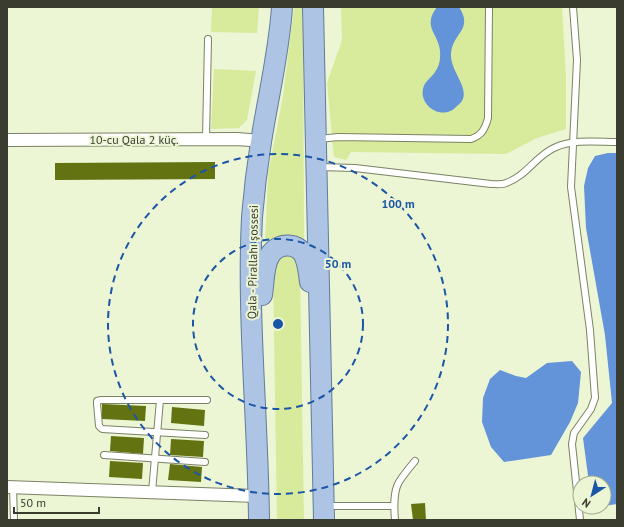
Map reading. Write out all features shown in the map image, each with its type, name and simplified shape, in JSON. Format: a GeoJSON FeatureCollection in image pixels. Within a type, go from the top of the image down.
{"type":"FeatureCollection","features":[{"type":"Feature","properties":{"kind":"main road","name":"Qala - Pirallahı şossesi"},"geometry":{"type":"LineString","coordinates":[[259,520],[253,369],[251,274],[252,219],[254,190],[271,88],[282,7]]}},
{"type":"Feature","properties":{"kind":"main road"},"geometry":{"type":"LineString","coordinates":[[313,7],[323,513]]}},
{"type":"Feature","properties":{"kind":"main road"},"geometry":{"type":"LineString","coordinates":[[253,369],[265,269],[269,256],[281,245],[299,249],[305,256],[309,269],[321,375]]}},
{"type":"Feature","properties":{"kind":"street","name":"10-cu Qala 2 küç."},"geometry":{"type":"LineString","coordinates":[[7,140],[237,139],[261,141]]}},
{"type":"Feature","properties":{"kind":"street"},"geometry":{"type":"LineString","coordinates":[[10,487],[259,496]]}},
{"type":"Feature","properties":{"kind":"lane"},"geometry":{"type":"LineString","coordinates":[[316,139],[338,137],[471,139],[479,136],[485,127],[488,118],[490,7]]}},
{"type":"Feature","properties":{"kind":"lane"},"geometry":{"type":"LineString","coordinates":[[573,7],[577,60],[571,187],[590,330],[595,398],[591,409],[574,433],[572,444],[580,520]]}},
{"type":"Feature","properties":{"kind":"lane"},"geometry":{"type":"LineString","coordinates":[[206,139],[208,39]]}},
{"type":"Feature","properties":{"kind":"lane"},"geometry":{"type":"LineString","coordinates":[[317,167],[355,168],[491,184],[505,184],[520,176],[546,152],[557,146],[573,142],[617,142]]}},
{"type":"Feature","properties":{"kind":"lane"},"geometry":{"type":"LineString","coordinates":[[152,492],[160,400]]}},
{"type":"Feature","properties":{"kind":"lane"},"geometry":{"type":"LineString","coordinates":[[205,435],[102,429],[99,426],[97,401],[207,400]]}},
{"type":"Feature","properties":{"kind":"lane"},"geometry":{"type":"LineString","coordinates":[[104,455],[155,460],[205,462]]}},
{"type":"Feature","properties":{"kind":"lane"},"geometry":{"type":"LineString","coordinates":[[395,520],[394,506],[400,480],[415,461]]}},
{"type":"Feature","properties":{"kind":"lane"},"geometry":{"type":"LineString","coordinates":[[10,487],[14,520]]}},
{"type":"Feature","properties":{"kind":"lane"},"geometry":{"type":"LineString","coordinates":[[323,513],[394,506]]}},
{"type":"Feature","properties":{"kind":"green space"},"geometry":{"type":"Polygon","coordinates":[[[212,7],[259,7],[257,33],[211,32],[212,7]]]}},
{"type":"Feature","properties":{"kind":"green space"},"geometry":{"type":"Polygon","coordinates":[[[294,7],[303,7],[304,240],[299,237],[284,235],[275,237],[265,242],[268,174],[283,96],[294,7]]]}},
{"type":"Feature","properties":{"kind":"green space"},"geometry":{"type":"Polygon","coordinates":[[[341,7],[562,7],[566,77],[566,129],[537,138],[506,154],[351,152],[346,160],[334,157],[327,83],[342,40],[341,7]]]}},
{"type":"Feature","properties":{"kind":"green space"},"geometry":{"type":"Polygon","coordinates":[[[214,69],[256,71],[247,120],[239,128],[211,129],[214,69]]]}},
{"type":"Feature","properties":{"kind":"green space"},"geometry":{"type":"Polygon","coordinates":[[[280,255],[294,256],[300,271],[304,520],[277,520],[273,268],[280,255]]]}},
{"type":"Feature","properties":{"kind":"water"},"geometry":{"type":"Polygon","coordinates":[[[437,7],[459,7],[464,21],[461,31],[452,47],[451,54],[453,66],[463,89],[463,99],[451,111],[445,112],[433,110],[428,106],[423,95],[423,89],[426,82],[434,74],[440,61],[440,50],[431,27],[432,15],[437,7]]]}},
{"type":"Feature","properties":{"kind":"water"},"geometry":{"type":"Polygon","coordinates":[[[608,153],[617,153],[617,504],[612,505],[612,475],[588,475],[583,438],[612,403],[605,335],[586,228],[584,186],[588,168],[595,156],[608,153]]]}},
{"type":"Feature","properties":{"kind":"water"},"geometry":{"type":"Polygon","coordinates":[[[572,361],[581,372],[578,403],[570,422],[551,455],[504,462],[491,447],[482,422],[483,398],[490,379],[500,370],[526,378],[547,363],[572,361]]]}},
{"type":"Feature","properties":{"kind":"building"},"geometry":{"type":"Polygon","coordinates":[[[215,162],[215,179],[55,180],[55,163],[215,162]]]}},
{"type":"Feature","properties":{"kind":"building"},"geometry":{"type":"Polygon","coordinates":[[[102,404],[146,406],[145,421],[102,419],[102,404]]]}},
{"type":"Feature","properties":{"kind":"building"},"geometry":{"type":"Polygon","coordinates":[[[172,407],[205,410],[204,426],[171,423],[172,407]]]}},
{"type":"Feature","properties":{"kind":"building"},"geometry":{"type":"Polygon","coordinates":[[[111,436],[144,438],[143,454],[110,451],[111,436]]]}},
{"type":"Feature","properties":{"kind":"building"},"geometry":{"type":"Polygon","coordinates":[[[171,439],[204,441],[203,457],[170,455],[171,439]]]}},
{"type":"Feature","properties":{"kind":"building"},"geometry":{"type":"Polygon","coordinates":[[[110,461],[143,463],[142,479],[109,477],[110,461]]]}},
{"type":"Feature","properties":{"kind":"building"},"geometry":{"type":"Polygon","coordinates":[[[170,464],[202,467],[201,482],[168,480],[170,464]]]}},
{"type":"Feature","properties":{"kind":"building"},"geometry":{"type":"Polygon","coordinates":[[[425,503],[426,520],[413,520],[411,504],[425,503]]]}}]}
